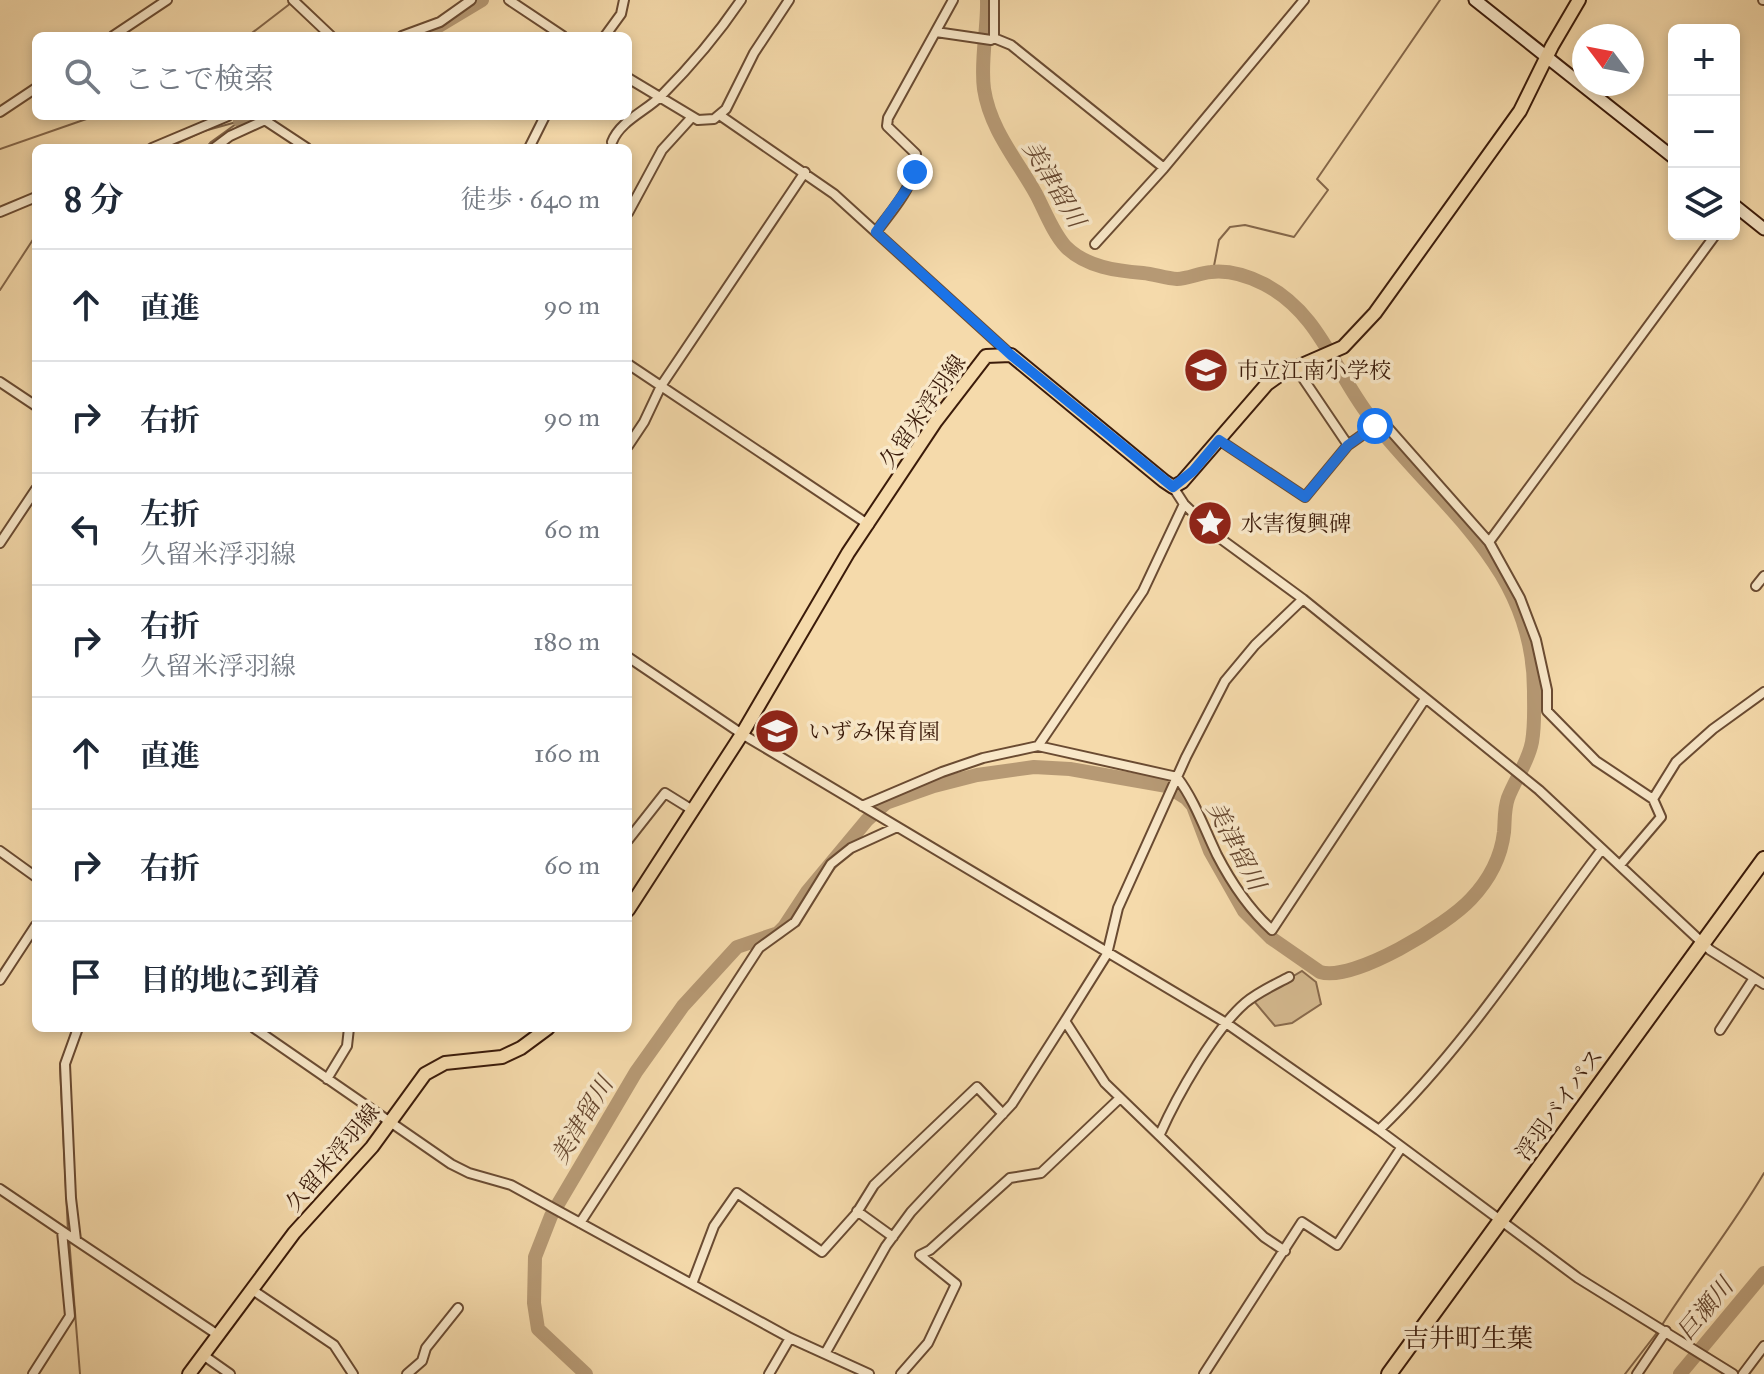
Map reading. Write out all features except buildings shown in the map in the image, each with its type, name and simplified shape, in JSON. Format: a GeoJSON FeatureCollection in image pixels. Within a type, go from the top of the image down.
{"type":"FeatureCollection","features":[{"type":"Feature","properties":{"kind":"highway","name":"浮羽バイパス"},"geometry":{"type":"LineString","coordinates":[[1389,1374],[1764,859]]}},
{"type":"Feature","properties":{"kind":"main road"},"geometry":{"type":"LineString","coordinates":[[1475,0],[1668,153]]}},
{"type":"Feature","properties":{"kind":"main road"},"geometry":{"type":"LineString","coordinates":[[1011,355],[1173,487],[1193,471],[1267,384],[1343,347],[1375,313],[1520,111],[1579,0]]}},
{"type":"Feature","properties":{"kind":"main road"},"geometry":{"type":"LineString","coordinates":[[1740,211],[1764,229]]}},
{"type":"Feature","properties":{"kind":"main road","name":"久留米浮羽線"},"geometry":{"type":"LineString","coordinates":[[632,904],[742,734],[848,553],[936,421],[986,356],[1011,355]]}},
{"type":"Feature","properties":{"kind":"main road","name":"久留米浮羽線"},"geometry":{"type":"LineString","coordinates":[[189,1374],[294,1233],[372,1147],[425,1074],[445,1063],[502,1057],[543,1032]]}},
{"type":"Feature","properties":{"kind":"street"},"geometry":{"type":"LineString","coordinates":[[119,32],[167,0]]}},
{"type":"Feature","properties":{"kind":"street"},"geometry":{"type":"LineString","coordinates":[[413,32],[440,22],[471,0]]}},
{"type":"Feature","properties":{"kind":"street"},"geometry":{"type":"LineString","coordinates":[[509,0],[557,32]]}},
{"type":"Feature","properties":{"kind":"street"},"geometry":{"type":"LineString","coordinates":[[608,32],[621,14],[624,0]]}},
{"type":"Feature","properties":{"kind":"street"},"geometry":{"type":"LineString","coordinates":[[632,119],[660,97],[728,20],[741,0]]}},
{"type":"Feature","properties":{"kind":"street"},"geometry":{"type":"LineString","coordinates":[[632,80],[698,120],[721,116],[769,26],[789,0]]}},
{"type":"Feature","properties":{"kind":"street"},"geometry":{"type":"LineString","coordinates":[[876,232],[911,183],[915,172],[916,154],[887,126],[888,118],[953,0]]}},
{"type":"Feature","properties":{"kind":"street"},"geometry":{"type":"LineString","coordinates":[[992,39],[994,0]]}},
{"type":"Feature","properties":{"kind":"street"},"geometry":{"type":"LineString","coordinates":[[1095,244],[1164,168],[1304,0]]}},
{"type":"Feature","properties":{"kind":"street"},"geometry":{"type":"LineString","coordinates":[[295,2],[327,32]]}},
{"type":"Feature","properties":{"kind":"street"},"geometry":{"type":"LineString","coordinates":[[936,32],[992,39],[1011,45],[1164,168]]}},
{"type":"Feature","properties":{"kind":"street"},"geometry":{"type":"LineString","coordinates":[[0,112],[32,91]]}},
{"type":"Feature","properties":{"kind":"street"},"geometry":{"type":"LineString","coordinates":[[721,116],[805,172],[1011,355]]}},
{"type":"Feature","properties":{"kind":"street"},"geometry":{"type":"LineString","coordinates":[[632,206],[662,150],[692,117]]}},
{"type":"Feature","properties":{"kind":"street"},"geometry":{"type":"LineString","coordinates":[[162,144],[218,120]]}},
{"type":"Feature","properties":{"kind":"street"},"geometry":{"type":"LineString","coordinates":[[219,144],[257,120]]}},
{"type":"Feature","properties":{"kind":"street"},"geometry":{"type":"LineString","coordinates":[[266,120],[301,144]]}},
{"type":"Feature","properties":{"kind":"street"},"geometry":{"type":"LineString","coordinates":[[531,144],[543,120]]}},
{"type":"Feature","properties":{"kind":"street"},"geometry":{"type":"LineString","coordinates":[[612,142],[616,132],[631,120]]}},
{"type":"Feature","properties":{"kind":"street"},"geometry":{"type":"LineString","coordinates":[[632,440],[661,386],[805,172]]}},
{"type":"Feature","properties":{"kind":"street"},"geometry":{"type":"LineString","coordinates":[[0,212],[32,199]]}},
{"type":"Feature","properties":{"kind":"street"},"geometry":{"type":"LineString","coordinates":[[1489,542],[1712,240]]}},
{"type":"Feature","properties":{"kind":"street"},"geometry":{"type":"LineString","coordinates":[[632,367],[869,525]]}},
{"type":"Feature","properties":{"kind":"street"},"geometry":{"type":"LineString","coordinates":[[1296,368],[1348,445]]}},
{"type":"Feature","properties":{"kind":"street"},"geometry":{"type":"LineString","coordinates":[[0,382],[32,403]]}},
{"type":"Feature","properties":{"kind":"street"},"geometry":{"type":"LineString","coordinates":[[1219,440],[1305,497],[1348,445],[1382,421],[1489,542],[1520,598],[1536,640],[1547,690],[1547,711],[1596,761],[1653,799],[1661,817],[1620,865]]}},
{"type":"Feature","properties":{"kind":"street"},"geometry":{"type":"LineString","coordinates":[[1173,487],[1184,504],[1217,536],[1303,599],[1539,790],[1702,943],[1764,984]]}},
{"type":"Feature","properties":{"kind":"street"},"geometry":{"type":"LineString","coordinates":[[0,543],[32,495]]}},
{"type":"Feature","properties":{"kind":"street"},"geometry":{"type":"LineString","coordinates":[[1038,746],[1143,591],[1184,504]]}},
{"type":"Feature","properties":{"kind":"street"},"geometry":{"type":"LineString","coordinates":[[1756,586],[1764,576]]}},
{"type":"Feature","properties":{"kind":"street"},"geometry":{"type":"LineString","coordinates":[[826,1352],[893,1237],[911,1212],[1003,1114],[1065,1021],[1107,954],[1118,908],[1176,779],[1231,670],[1303,599]]}},
{"type":"Feature","properties":{"kind":"street"},"geometry":{"type":"LineString","coordinates":[[632,660],[742,734],[1226,1023],[1379,1130],[1578,1278],[1733,1374]]}},
{"type":"Feature","properties":{"kind":"street"},"geometry":{"type":"LineString","coordinates":[[1653,799],[1676,762],[1754,696],[1764,692]]}},
{"type":"Feature","properties":{"kind":"street"},"geometry":{"type":"LineString","coordinates":[[862,806],[969,762],[1038,746],[1176,779],[1189,793],[1219,857],[1241,893],[1256,916],[1272,930],[1425,699]]}},
{"type":"Feature","properties":{"kind":"street"},"geometry":{"type":"LineString","coordinates":[[632,835],[665,793],[694,811]]}},
{"type":"Feature","properties":{"kind":"street"},"geometry":{"type":"LineString","coordinates":[[580,1223],[759,948],[795,922],[831,864],[851,848],[897,827]]}},
{"type":"Feature","properties":{"kind":"street"},"geometry":{"type":"LineString","coordinates":[[1379,1130],[1410,1101],[1602,849]]}},
{"type":"Feature","properties":{"kind":"street"},"geometry":{"type":"LineString","coordinates":[[0,851],[32,874]]}},
{"type":"Feature","properties":{"kind":"street"},"geometry":{"type":"LineString","coordinates":[[0,980],[32,931]]}},
{"type":"Feature","properties":{"kind":"street"},"geometry":{"type":"LineString","coordinates":[[1160,1134],[1179,1094],[1226,1023],[1246,1002],[1289,977]]}},
{"type":"Feature","properties":{"kind":"street"},"geometry":{"type":"LineString","coordinates":[[1720,1030],[1754,978]]}},
{"type":"Feature","properties":{"kind":"street"},"geometry":{"type":"LineString","coordinates":[[1065,1021],[1105,1083],[1264,1237],[1285,1251]]}},
{"type":"Feature","properties":{"kind":"street"},"geometry":{"type":"LineString","coordinates":[[33,1374],[70,1316],[68,1235],[71,1198],[65,1064],[77,1032]]}},
{"type":"Feature","properties":{"kind":"street"},"geometry":{"type":"LineString","coordinates":[[260,1032],[389,1123],[460,1168],[511,1185],[790,1338],[869,1374]]}},
{"type":"Feature","properties":{"kind":"street"},"geometry":{"type":"LineString","coordinates":[[327,1079],[347,1046],[349,1032]]}},
{"type":"Feature","properties":{"kind":"street"},"geometry":{"type":"LineString","coordinates":[[692,1284],[714,1226],[737,1193],[822,1252],[857,1211],[874,1185],[977,1087],[1003,1114]]}},
{"type":"Feature","properties":{"kind":"street"},"geometry":{"type":"LineString","coordinates":[[901,1374],[928,1343],[956,1284],[920,1255],[930,1250],[1010,1178],[1041,1173],[1120,1098]]}},
{"type":"Feature","properties":{"kind":"street"},"geometry":{"type":"LineString","coordinates":[[1204,1374],[1302,1222],[1337,1245],[1401,1148]]}},
{"type":"Feature","properties":{"kind":"street"},"geometry":{"type":"LineString","coordinates":[[0,1189],[218,1335]]}},
{"type":"Feature","properties":{"kind":"street"},"geometry":{"type":"LineString","coordinates":[[857,1211],[893,1237]]}},
{"type":"Feature","properties":{"kind":"street"},"geometry":{"type":"LineString","coordinates":[[251,1289],[334,1345],[353,1374]]}},
{"type":"Feature","properties":{"kind":"street"},"geometry":{"type":"LineString","coordinates":[[407,1374],[422,1361],[426,1348],[458,1308]]}},
{"type":"Feature","properties":{"kind":"street"},"geometry":{"type":"LineString","coordinates":[[1637,1374],[1666,1331]]}},
{"type":"Feature","properties":{"kind":"street"},"geometry":{"type":"LineString","coordinates":[[769,1374],[790,1338]]}},
{"type":"Feature","properties":{"kind":"street"},"geometry":{"type":"LineString","coordinates":[[1743,1374],[1764,1346]]}},
{"type":"Feature","properties":{"kind":"street"},"geometry":{"type":"LineString","coordinates":[[203,1355],[230,1374]]}},
{"type":"Feature","properties":{"kind":"shaded area"},"geometry":{"type":"Polygon","coordinates":[[[1302,971],[1316,982],[1321,1004],[1292,1023],[1275,1026],[1253,1000],[1302,971]]]}},
{"type":"Feature","properties":{"kind":"waterway"},"geometry":{"type":"LineString","coordinates":[[429,32],[482,0]]}},
{"type":"Feature","properties":{"kind":"waterway","name":"美津留川"},"geometry":{"type":"LineString","coordinates":[[586,1374],[538,1329],[534,1303],[535,1257],[551,1216],[636,1072],[683,1006],[737,947],[778,933],[807,892],[867,820],[886,803],[977,775],[1034,767],[1070,769],[1167,786],[1193,806],[1210,851],[1244,911],[1271,938],[1320,972],[1335,973],[1399,949],[1442,923],[1471,899],[1497,860],[1507,802],[1530,750],[1534,711],[1530,648],[1518,609],[1501,574],[1478,541],[1370,417],[1313,327],[1299,311],[1283,296],[1245,276],[1218,272],[1177,279],[1112,269],[1083,259],[1061,241],[1005,144],[987,104],[983,67],[987,0]]}},
{"type":"Feature","properties":{"kind":"waterway"},"geometry":{"type":"LineString","coordinates":[[1213,271],[1219,240],[1230,227],[1245,225],[1294,237],[1328,190],[1317,179],[1440,0]]}},
{"type":"Feature","properties":{"kind":"waterway"},"geometry":{"type":"LineString","coordinates":[[253,32],[291,3]]}},
{"type":"Feature","properties":{"kind":"waterway"},"geometry":{"type":"LineString","coordinates":[[0,149],[83,120]]}},
{"type":"Feature","properties":{"kind":"waterway"},"geometry":{"type":"LineString","coordinates":[[176,144],[204,131],[240,121]]}},
{"type":"Feature","properties":{"kind":"waterway"},"geometry":{"type":"LineString","coordinates":[[209,144],[236,124]]}},
{"type":"Feature","properties":{"kind":"waterway"},"geometry":{"type":"LineString","coordinates":[[0,290],[32,241]]}},
{"type":"Feature","properties":{"kind":"waterway"},"geometry":{"type":"LineString","coordinates":[[68,1232],[60,1067],[72,1032]]}},
{"type":"Feature","properties":{"kind":"waterway"},"geometry":{"type":"LineString","coordinates":[[1662,1325],[1764,1173]]}},
{"type":"Feature","properties":{"kind":"waterway"},"geometry":{"type":"LineString","coordinates":[[69,1238],[80,1374]]}},
{"type":"Feature","properties":{"kind":"waterway","name":"巨瀬川"},"geometry":{"type":"LineString","coordinates":[[1680,1374],[1764,1273]]}},
{"type":"Feature","properties":{"kind":"waterway"},"geometry":{"type":"LineString","coordinates":[[1625,1374],[1659,1330]]}},
{"type":"Feature","properties":{"kind":"place","name":"市立江南小学校"},"geometry":{"type":"Point","coordinates":[1206,370]}},
{"type":"Feature","properties":{"kind":"place","name":"水害復興碑"},"geometry":{"type":"Point","coordinates":[1210,523]}},
{"type":"Feature","properties":{"kind":"place","name":"いずみ保育園"},"geometry":{"type":"Point","coordinates":[777,731]}},
{"type":"Feature","properties":{"kind":"district","name":"吉井町生葉"},"geometry":{"type":"Point","coordinates":[1468,1338]}},
{"type":"Feature","properties":{"kind":"route"},"geometry":{"type":"LineString","coordinates":[[915,172],[911,183],[876,232],[1011,355],[1173,487],[1193,471],[1219,440],[1305,497],[1348,445],[1375,426]]}}]}
